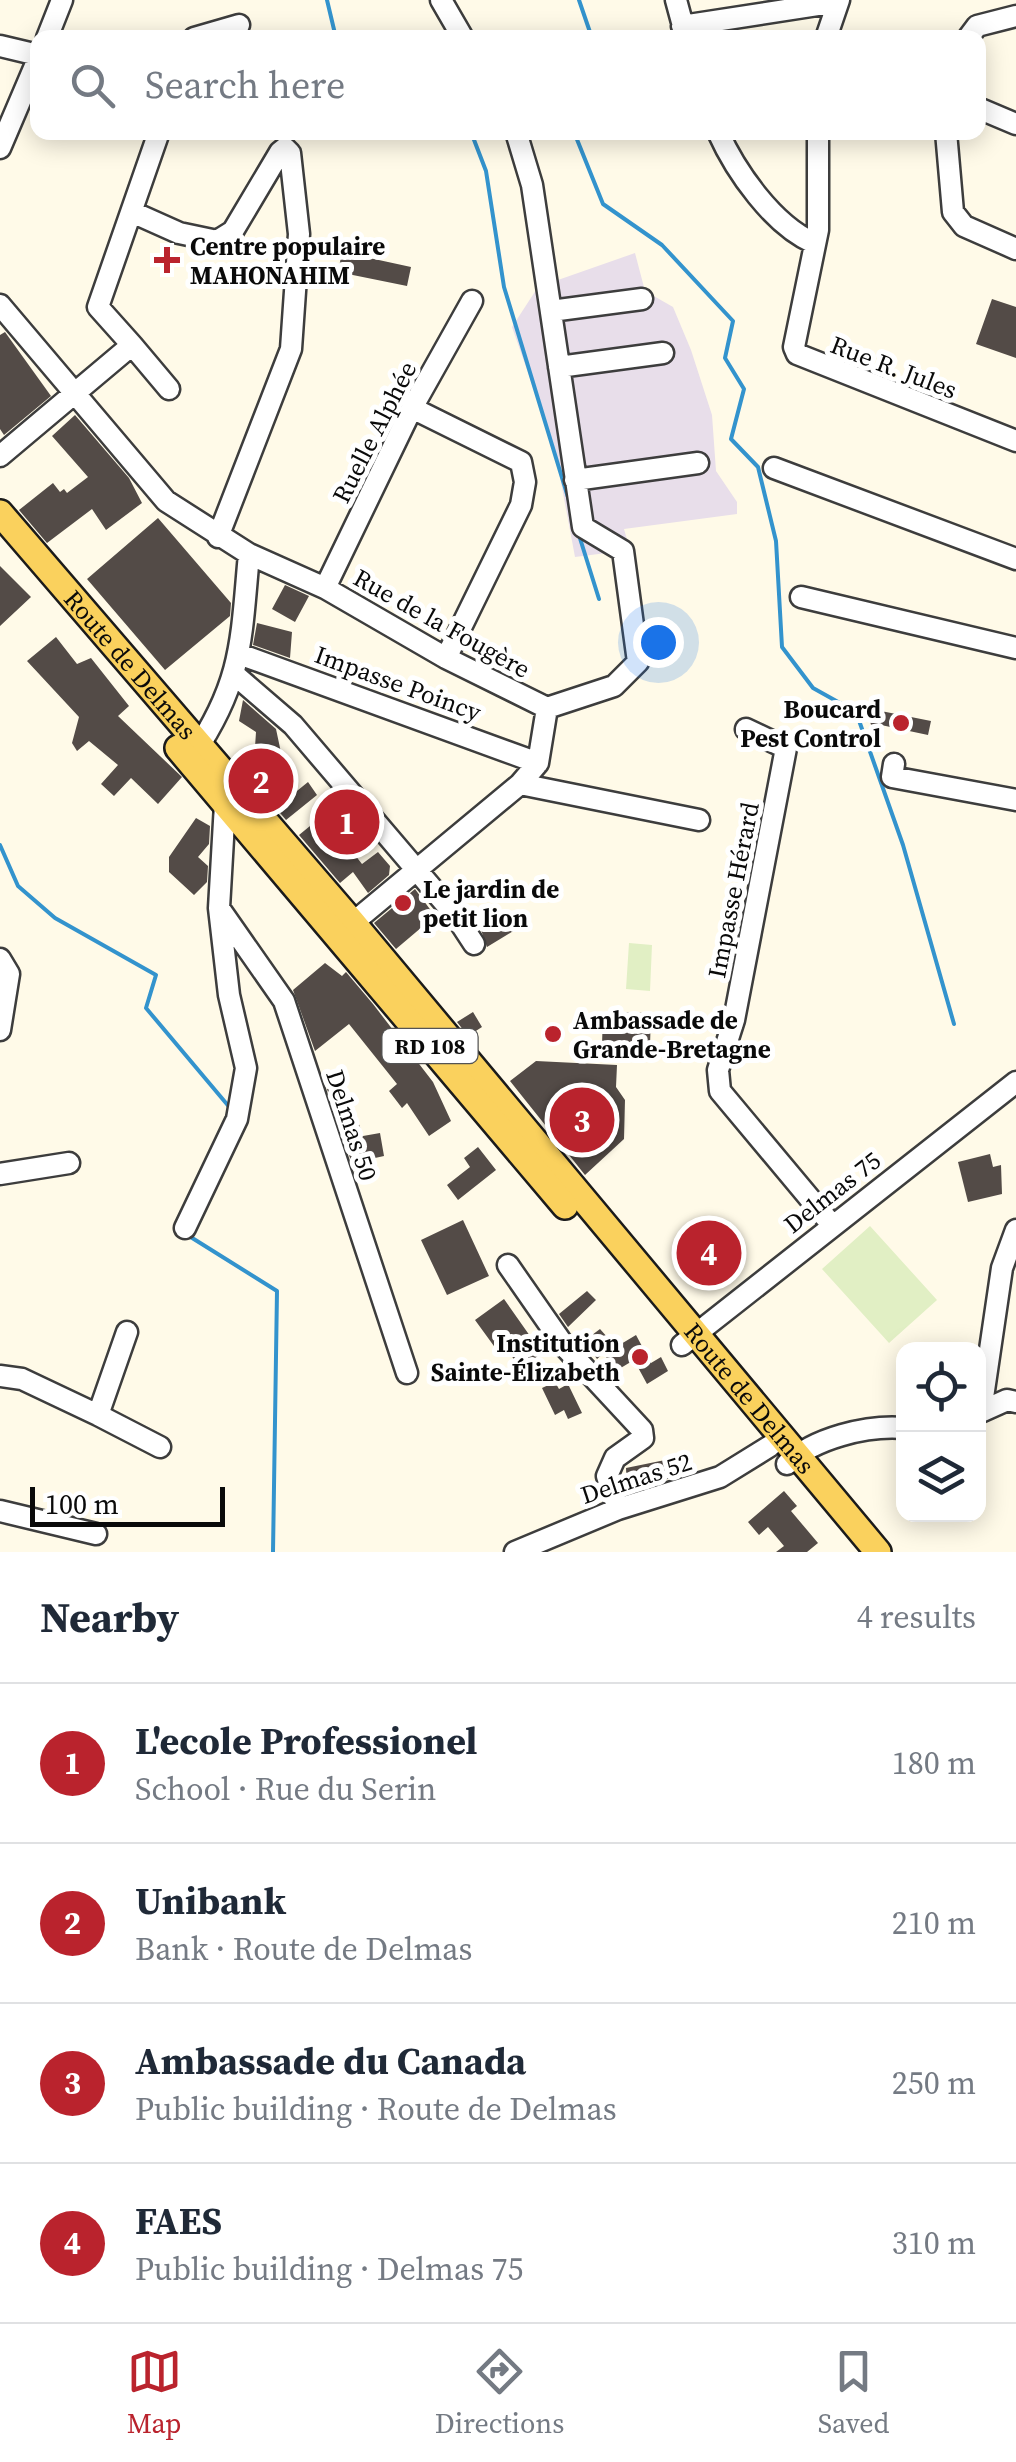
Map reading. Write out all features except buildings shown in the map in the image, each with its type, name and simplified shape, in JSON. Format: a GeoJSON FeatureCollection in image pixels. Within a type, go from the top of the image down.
{"type":"FeatureCollection","features":[{"type":"Feature","properties":{"kind":"main road","name":"Route de Delmas"},"geometry":{"type":"LineString","coordinates":[[0,513],[194,753],[225,804],[345,929]]}},
{"type":"Feature","properties":{"kind":"main road","name":"Route de Delmas"},"geometry":{"type":"LineString","coordinates":[[0,538],[194,753],[345,929],[785,1455],[860,1552]]}},
{"type":"Feature","properties":{"kind":"main road","name":"Route de Delmas"},"geometry":{"type":"LineString","coordinates":[[785,1455],[878,1552]]}},
{"type":"Feature","properties":{"kind":"street"},"geometry":{"type":"LineString","coordinates":[[49,30],[62,0]]}},
{"type":"Feature","properties":{"kind":"street"},"geometry":{"type":"LineString","coordinates":[[440,0],[457,30]]}},
{"type":"Feature","properties":{"kind":"street"},"geometry":{"type":"LineString","coordinates":[[676,0],[684,30]]}},
{"type":"Feature","properties":{"kind":"street"},"geometry":{"type":"LineString","coordinates":[[694,30],[838,1],[829,30]]}},
{"type":"Feature","properties":{"kind":"street"},"geometry":{"type":"LineString","coordinates":[[973,30],[1016,16]]}},
{"type":"Feature","properties":{"kind":"street"},"geometry":{"type":"LineString","coordinates":[[222,30],[239,25]]}},
{"type":"Feature","properties":{"kind":"street"},"geometry":{"type":"LineString","coordinates":[[0,46],[30,55]]}},
{"type":"Feature","properties":{"kind":"street"},"geometry":{"type":"LineString","coordinates":[[0,148],[30,76]]}},
{"type":"Feature","properties":{"kind":"street"},"geometry":{"type":"LineString","coordinates":[[986,111],[1016,124]]}},
{"type":"Feature","properties":{"kind":"street"},"geometry":{"type":"LineString","coordinates":[[157,140],[98,306],[169,389]]}},
{"type":"Feature","properties":{"kind":"street","name":"Rue de la Fougère"},"geometry":{"type":"LineString","coordinates":[[0,305],[77,391],[166,501],[249,554],[324,588],[446,658],[547,708],[614,686],[638,662],[622,551],[583,527],[532,186],[518,140]]}},
{"type":"Feature","properties":{"kind":"street"},"geometry":{"type":"LineString","coordinates":[[722,140],[733,166],[798,236],[814,243]]}},
{"type":"Feature","properties":{"kind":"street","name":"Rue R. Jules"},"geometry":{"type":"LineString","coordinates":[[818,140],[818,230],[794,348],[800,358],[1016,441]]}},
{"type":"Feature","properties":{"kind":"street"},"geometry":{"type":"LineString","coordinates":[[947,140],[954,212],[964,226],[1016,249]]}},
{"type":"Feature","properties":{"kind":"street"},"geometry":{"type":"LineString","coordinates":[[132,212],[178,233],[217,241],[234,231],[285,148],[290,153],[298,234],[291,349],[218,537]]}},
{"type":"Feature","properties":{"kind":"street"},"geometry":{"type":"LineString","coordinates":[[551,311],[642,299]]}},
{"type":"Feature","properties":{"kind":"street","name":"Ruelle Alphée"},"geometry":{"type":"LineString","coordinates":[[324,588],[412,408],[472,301]]}},
{"type":"Feature","properties":{"kind":"street"},"geometry":{"type":"LineString","coordinates":[[0,456],[132,346]]}},
{"type":"Feature","properties":{"kind":"street"},"geometry":{"type":"LineString","coordinates":[[559,367],[664,354]]}},
{"type":"Feature","properties":{"kind":"street"},"geometry":{"type":"LineString","coordinates":[[412,408],[522,462],[525,482],[522,506],[446,658]]}},
{"type":"Feature","properties":{"kind":"street"},"geometry":{"type":"LineString","coordinates":[[575,480],[698,463]]}},
{"type":"Feature","properties":{"kind":"street"},"geometry":{"type":"LineString","coordinates":[[774,468],[1016,559]]}},
{"type":"Feature","properties":{"kind":"street"},"geometry":{"type":"LineString","coordinates":[[194,753],[222,713],[235,676],[249,554]]}},
{"type":"Feature","properties":{"kind":"street"},"geometry":{"type":"LineString","coordinates":[[800,597],[1016,648]]}},
{"type":"Feature","properties":{"kind":"street","name":"Impasse Poincy"},"geometry":{"type":"LineString","coordinates":[[239,654],[538,764]]}},
{"type":"Feature","properties":{"kind":"street"},"geometry":{"type":"LineString","coordinates":[[235,676],[293,726],[474,944]]}},
{"type":"Feature","properties":{"kind":"street"},"geometry":{"type":"LineString","coordinates":[[345,929],[520,784],[538,764],[547,708]]}},
{"type":"Feature","properties":{"kind":"street","name":"Impasse Hérard"},"geometry":{"type":"LineString","coordinates":[[746,729],[786,748],[734,1020],[718,1070],[720,1092],[832,1225]]}},
{"type":"Feature","properties":{"kind":"street"},"geometry":{"type":"LineString","coordinates":[[894,764],[892,777],[1016,800]]}},
{"type":"Feature","properties":{"kind":"street"},"geometry":{"type":"LineString","coordinates":[[520,784],[699,820]]}},
{"type":"Feature","properties":{"kind":"street"},"geometry":{"type":"LineString","coordinates":[[185,1228],[237,1119],[246,1068],[228,995],[219,908],[225,804]]}},
{"type":"Feature","properties":{"kind":"street","name":"Delmas 50"},"geometry":{"type":"LineString","coordinates":[[219,908],[284,1001],[407,1373]]}},
{"type":"Feature","properties":{"kind":"street"},"geometry":{"type":"LineString","coordinates":[[0,959],[9,974],[0,1030]]}},
{"type":"Feature","properties":{"kind":"street","name":"Delmas 75"},"geometry":{"type":"LineString","coordinates":[[687,1339],[1016,1082]]}},
{"type":"Feature","properties":{"kind":"street"},"geometry":{"type":"LineString","coordinates":[[0,1174],[69,1163]]}},
{"type":"Feature","properties":{"kind":"street"},"geometry":{"type":"LineString","coordinates":[[986,1373],[1002,1268],[1016,1230]]}},
{"type":"Feature","properties":{"kind":"street"},"geometry":{"type":"LineString","coordinates":[[508,1265],[565,1347],[642,1430],[643,1438],[615,1458],[607,1476],[618,1509]]}},
{"type":"Feature","properties":{"kind":"street"},"geometry":{"type":"LineString","coordinates":[[98,1415],[127,1332]]}},
{"type":"Feature","properties":{"kind":"street"},"geometry":{"type":"LineString","coordinates":[[0,1376],[22,1379],[160,1448]]}},
{"type":"Feature","properties":{"kind":"street"},"geometry":{"type":"LineString","coordinates":[[986,1409],[1007,1400],[1016,1402]]}},
{"type":"Feature","properties":{"kind":"street","name":"Delmas 52"},"geometry":{"type":"LineString","coordinates":[[515,1552],[618,1509],[873,1426],[896,1427]]}},
{"type":"Feature","properties":{"kind":"street"},"geometry":{"type":"LineString","coordinates":[[0,1511],[96,1534]]}},
{"type":"Feature","properties":{"kind":"shaded area"},"geometry":{"type":"Polygon","coordinates":[[[635,253],[645,291],[673,307],[691,350],[712,415],[716,471],[737,502],[737,514],[624,529],[630,550],[575,557],[555,450],[512,327],[538,287],[635,253]]]}},
{"type":"Feature","properties":{"kind":"green space"},"geometry":{"type":"Polygon","coordinates":[[[629,943],[652,945],[650,991],[626,989],[629,943]]]}},
{"type":"Feature","properties":{"kind":"green space"},"geometry":{"type":"Polygon","coordinates":[[[870,1226],[937,1300],[889,1343],[822,1269],[870,1226]]]}},
{"type":"Feature","properties":{"kind":"waterway"},"geometry":{"type":"LineString","coordinates":[[327,0],[334,30]]}},
{"type":"Feature","properties":{"kind":"waterway"},"geometry":{"type":"LineString","coordinates":[[579,0],[589,30]]}},
{"type":"Feature","properties":{"kind":"waterway"},"geometry":{"type":"LineString","coordinates":[[474,140],[486,171],[504,287],[570,504]]}},
{"type":"Feature","properties":{"kind":"waterway"},"geometry":{"type":"LineString","coordinates":[[577,140],[603,204],[662,245],[733,321],[725,358],[744,389],[731,439],[758,467],[776,541],[782,647],[813,688],[856,712],[903,845],[954,1024]]}},
{"type":"Feature","properties":{"kind":"waterway"},"geometry":{"type":"LineString","coordinates":[[578,532],[599,599]]}},
{"type":"Feature","properties":{"kind":"waterway"},"geometry":{"type":"LineString","coordinates":[[0,845],[18,886],[55,918],[156,975],[146,1008],[231,1109]]}},
{"type":"Feature","properties":{"kind":"waterway"},"geometry":{"type":"LineString","coordinates":[[189,1236],[277,1291],[273,1552]]}},
{"type":"Feature","properties":{"kind":"place","name":"Centre populaire MAHONAHIM"},"geometry":{"type":"Point","coordinates":[167,260]}},
{"type":"Feature","properties":{"kind":"place","name":"Boucard Pest Control"},"geometry":{"type":"Point","coordinates":[901,723]}},
{"type":"Feature","properties":{"kind":"place","name":"Unibank"},"geometry":{"type":"Point","coordinates":[261,781]}},
{"type":"Feature","properties":{"kind":"place","name":"L'ecole Professionel"},"geometry":{"type":"Point","coordinates":[347,822]}},
{"type":"Feature","properties":{"kind":"place","name":"Le jardin de petit lion"},"geometry":{"type":"Point","coordinates":[403,903]}},
{"type":"Feature","properties":{"kind":"place","name":"Ambassade de Grande-Bretagne"},"geometry":{"type":"Point","coordinates":[553,1034]}},
{"type":"Feature","properties":{"kind":"place","name":"Ambassade du Canada"},"geometry":{"type":"Point","coordinates":[582,1120]}},
{"type":"Feature","properties":{"kind":"place","name":"FAES"},"geometry":{"type":"Point","coordinates":[709,1253]}},
{"type":"Feature","properties":{"kind":"place","name":"Institution Sainte-Élizabeth"},"geometry":{"type":"Point","coordinates":[640,1357]}}]}
